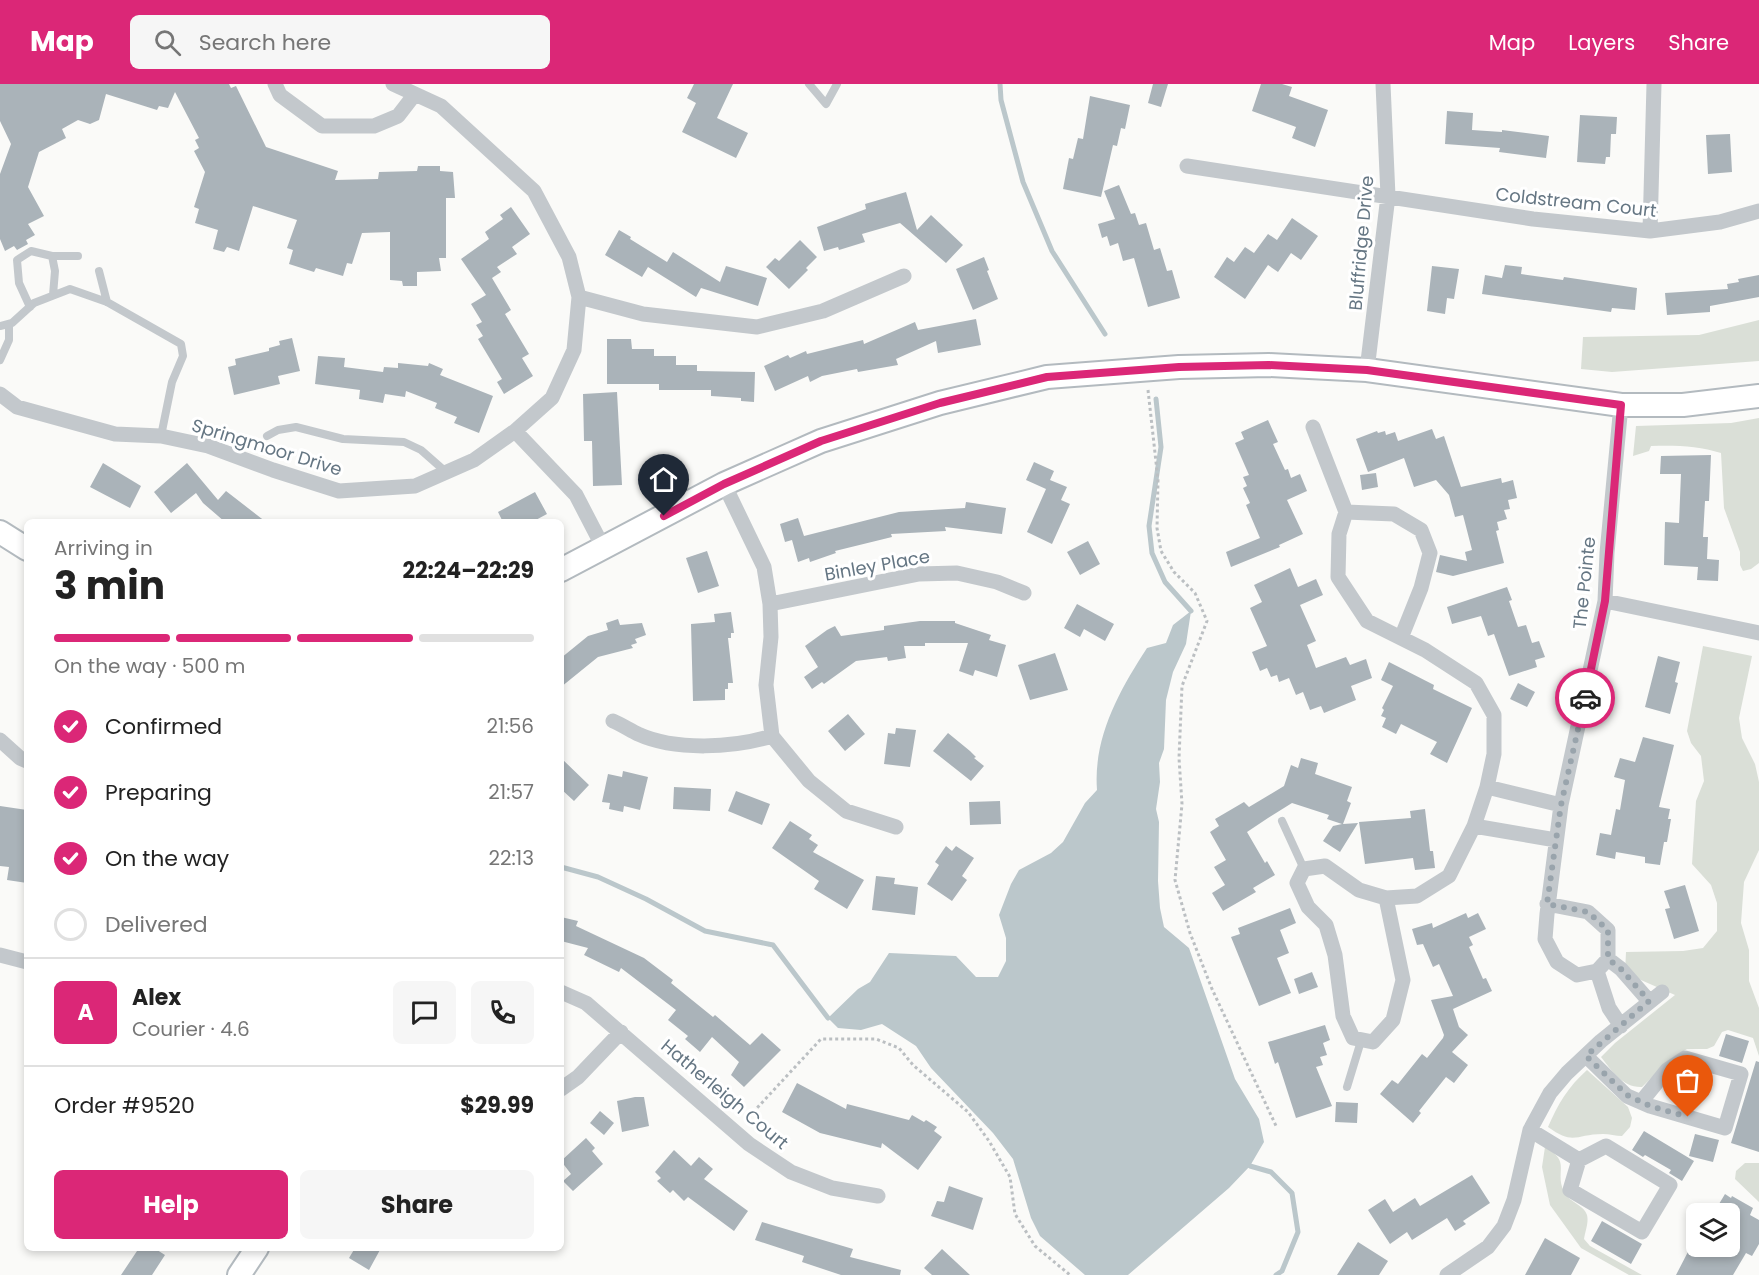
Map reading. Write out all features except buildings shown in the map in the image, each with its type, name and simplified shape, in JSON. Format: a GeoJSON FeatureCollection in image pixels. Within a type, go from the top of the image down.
{"type":"FeatureCollection","features":[{"type":"Feature","properties":{"kind":"street"},"geometry":{"type":"LineString","coordinates":[[275,84],[280,94],[322,126],[374,126],[398,116],[415,94]]}},
{"type":"Feature","properties":{"kind":"street","name":"Springmoor Drive"},"geometry":{"type":"LineString","coordinates":[[0,394],[17,407],[115,434],[161,436],[208,446],[273,471],[339,491],[415,486],[474,460],[515,431],[552,398],[573,350],[579,297],[569,257],[534,191],[441,106],[393,84]]}},
{"type":"Feature","properties":{"kind":"street","name":"Bluffridge Drive"},"geometry":{"type":"LineString","coordinates":[[1367,370],[1388,196],[1383,84]]}},
{"type":"Feature","properties":{"kind":"street"},"geometry":{"type":"LineString","coordinates":[[1650,231],[1654,84]]}},
{"type":"Feature","properties":{"kind":"street","name":"Coldstream Court"},"geometry":{"type":"LineString","coordinates":[[1187,166],[1533,219],[1650,231],[1720,222],[1759,211]]}},
{"type":"Feature","properties":{"kind":"street"},"geometry":{"type":"LineString","coordinates":[[579,297],[643,314],[757,327],[823,311],[904,276]]}},
{"type":"Feature","properties":{"kind":"street"},"geometry":{"type":"LineString","coordinates":[[564,569],[724,484],[821,441],[940,403],[1047,377],[1269,365],[1367,370],[1621,405],[1683,405],[1759,396]]}},
{"type":"Feature","properties":{"kind":"street","name":"The Pointe"},"geometry":{"type":"LineString","coordinates":[[1597,971],[1577,975],[1557,962],[1545,939],[1547,904],[1561,805],[1605,601],[1621,405]]}},
{"type":"Feature","properties":{"kind":"street"},"geometry":{"type":"LineString","coordinates":[[1313,427],[1346,512],[1339,534],[1338,577],[1367,621],[1425,650],[1476,683],[1494,715],[1494,754],[1487,787],[1474,826],[1449,876],[1417,896],[1386,898],[1359,890],[1325,866],[1304,869],[1297,883],[1308,907],[1326,926],[1335,955],[1343,1016],[1353,1038],[1361,1041],[1373,1042],[1394,1020],[1402,980],[1386,898]]}},
{"type":"Feature","properties":{"kind":"street"},"geometry":{"type":"LineString","coordinates":[[515,431],[576,495],[604,549]]}},
{"type":"Feature","properties":{"kind":"street"},"geometry":{"type":"LineString","coordinates":[[724,484],[764,567],[770,604],[771,637],[766,685],[772,736],[809,781],[846,811],[896,827]]}},
{"type":"Feature","properties":{"kind":"street"},"geometry":{"type":"LineString","coordinates":[[1346,512],[1394,514],[1421,530],[1430,553],[1421,588],[1401,638]]}},
{"type":"Feature","properties":{"kind":"street"},"geometry":{"type":"LineString","coordinates":[[0,532],[24,547]]}},
{"type":"Feature","properties":{"kind":"street","name":"Binley Place"},"geometry":{"type":"LineString","coordinates":[[770,604],[919,574],[957,573],[997,582],[1024,592]]}},
{"type":"Feature","properties":{"kind":"street"},"geometry":{"type":"LineString","coordinates":[[1605,601],[1759,633]]}},
{"type":"Feature","properties":{"kind":"street"},"geometry":{"type":"LineString","coordinates":[[613,721],[640,735],[677,744],[734,745],[772,736]]}},
{"type":"Feature","properties":{"kind":"street"},"geometry":{"type":"LineString","coordinates":[[0,740],[24,760]]}},
{"type":"Feature","properties":{"kind":"street"},"geometry":{"type":"LineString","coordinates":[[1487,787],[1561,805]]}},
{"type":"Feature","properties":{"kind":"street"},"geometry":{"type":"LineString","coordinates":[[1474,826],[1556,840]]}},
{"type":"Feature","properties":{"kind":"street"},"geometry":{"type":"LineString","coordinates":[[1547,904],[1588,912],[1608,930],[1608,959],[1597,971],[1609,1008],[1621,1026]]}},
{"type":"Feature","properties":{"kind":"street"},"geometry":{"type":"LineString","coordinates":[[0,955],[24,961]]}},
{"type":"Feature","properties":{"kind":"street"},"geometry":{"type":"LineString","coordinates":[[1608,959],[1621,969],[1649,1001]]}},
{"type":"Feature","properties":{"kind":"street"},"geometry":{"type":"LineString","coordinates":[[1447,1275],[1488,1247],[1504,1226],[1514,1200],[1530,1130],[1550,1093],[1567,1072],[1601,1041],[1662,992]]}},
{"type":"Feature","properties":{"kind":"street","name":"Hatherleigh Court"},"geometry":{"type":"LineString","coordinates":[[564,993],[586,1003],[735,1132],[791,1172],[832,1188],[878,1196]]}},
{"type":"Feature","properties":{"kind":"street"},"geometry":{"type":"LineString","coordinates":[[564,1087],[578,1077],[621,1032]]}},
{"type":"Feature","properties":{"kind":"street"},"geometry":{"type":"LineString","coordinates":[[1586,1056],[1627,1095],[1641,1102],[1725,1128],[1741,1074],[1685,1058],[1667,1070],[1641,1102]]}},
{"type":"Feature","properties":{"kind":"street"},"geometry":{"type":"LineString","coordinates":[[1530,1130],[1579,1160]]}},
{"type":"Feature","properties":{"kind":"street"},"geometry":{"type":"LineString","coordinates":[[1606,1146],[1670,1185],[1642,1232],[1570,1190],[1579,1160],[1606,1146]]}},
{"type":"Feature","properties":{"kind":"street"},"geometry":{"type":"LineString","coordinates":[[239,1275],[255,1251]]}},
{"type":"Feature","properties":{"kind":"lane"},"geometry":{"type":"LineString","coordinates":[[809,84],[826,104],[837,84]]}},
{"type":"Feature","properties":{"kind":"lane"},"geometry":{"type":"LineString","coordinates":[[30,306],[19,283],[17,260],[31,251],[52,256],[78,256]]}},
{"type":"Feature","properties":{"kind":"lane"},"geometry":{"type":"LineString","coordinates":[[52,256],[55,271],[54,296]]}},
{"type":"Feature","properties":{"kind":"lane"},"geometry":{"type":"LineString","coordinates":[[99,271],[107,302]]}},
{"type":"Feature","properties":{"kind":"lane"},"geometry":{"type":"LineString","coordinates":[[0,326],[9,324],[30,306],[70,289],[107,302],[181,344],[183,356],[172,382],[161,436]]}},
{"type":"Feature","properties":{"kind":"lane"},"geometry":{"type":"LineString","coordinates":[[0,360],[9,340],[9,324]]}},
{"type":"Feature","properties":{"kind":"lane"},"geometry":{"type":"LineString","coordinates":[[267,436],[278,430],[296,427],[343,439],[404,442],[421,450],[446,472]]}},
{"type":"Feature","properties":{"kind":"lane"},"geometry":{"type":"LineString","coordinates":[[1281,821],[1304,869]]}},
{"type":"Feature","properties":{"kind":"lane"},"geometry":{"type":"LineString","coordinates":[[1347,1087],[1361,1041]]}},
{"type":"Feature","properties":{"kind":"path"},"geometry":{"type":"LineString","coordinates":[[1145,370],[1158,480],[1157,528],[1161,551],[1174,572],[1195,593],[1207,621],[1182,686],[1179,758],[1182,804],[1175,880],[1190,933],[1212,989],[1277,1128]]}},
{"type":"Feature","properties":{"kind":"path"},"geometry":{"type":"LineString","coordinates":[[735,1132],[820,1039],[876,1039],[899,1048],[913,1065],[968,1112],[989,1141],[1010,1177],[1015,1214],[1035,1246],[1070,1275]]}},
{"type":"Feature","properties":{"kind":"shaded area"},"geometry":{"type":"Polygon","coordinates":[[[1759,320],[1759,361],[1612,372],[1581,369],[1583,337],[1699,335],[1759,320]]]}},
{"type":"Feature","properties":{"kind":"shaded area"},"geometry":{"type":"Polygon","coordinates":[[[1759,418],[1759,563],[1743,571],[1740,565],[1740,552],[1724,508],[1721,453],[1687,446],[1651,446],[1649,451],[1633,456],[1636,426],[1731,423],[1759,418]]]}},
{"type":"Feature","properties":{"kind":"shaded area"},"geometry":{"type":"Polygon","coordinates":[[[1191,611],[1186,644],[1173,672],[1166,700],[1164,749],[1159,763],[1160,782],[1156,809],[1159,822],[1160,908],[1164,927],[1189,948],[1235,1079],[1259,1119],[1264,1142],[1250,1166],[1229,1188],[1128,1275],[1085,1275],[1040,1236],[1031,1218],[1013,1159],[993,1133],[931,1068],[916,1046],[882,1024],[861,1030],[838,1028],[828,1018],[858,989],[870,982],[889,953],[956,956],[976,977],[998,977],[1006,961],[1006,938],[999,915],[1011,884],[1019,870],[1051,853],[1063,842],[1085,803],[1097,790],[1099,752],[1110,716],[1127,681],[1147,648],[1166,643],[1173,625],[1191,611]]]}},
{"type":"Feature","properties":{"kind":"shaded area"},"geometry":{"type":"Polygon","coordinates":[[[1703,646],[1752,656],[1739,718],[1742,738],[1755,764],[1759,782],[1759,850],[1744,882],[1741,923],[1749,950],[1749,981],[1759,1008],[1759,1056],[1753,1038],[1728,1030],[1722,1032],[1714,1046],[1707,1049],[1687,1049],[1672,1058],[1642,1087],[1635,1087],[1618,1078],[1601,1057],[1675,995],[1625,973],[1626,952],[1683,951],[1703,948],[1717,931],[1717,903],[1711,885],[1692,864],[1696,801],[1704,781],[1701,756],[1691,743],[1687,731],[1703,646]]]}},
{"type":"Feature","properties":{"kind":"shaded area"},"geometry":{"type":"Polygon","coordinates":[[[1587,1070],[1628,1107],[1632,1118],[1630,1127],[1622,1136],[1594,1134],[1570,1138],[1548,1127],[1564,1096],[1587,1070]]]}},
{"type":"Feature","properties":{"kind":"shaded area"},"geometry":{"type":"Polygon","coordinates":[[[1545,1147],[1558,1157],[1564,1192],[1587,1215],[1584,1239],[1590,1246],[1642,1275],[1629,1275],[1581,1248],[1550,1205],[1542,1167],[1545,1147]]]}},
{"type":"Feature","properties":{"kind":"shaded area"},"geometry":{"type":"Polygon","coordinates":[[[1745,1163],[1759,1163],[1759,1202],[1735,1179],[1736,1171],[1745,1163]]]}},
{"type":"Feature","properties":{"kind":"waterway"},"geometry":{"type":"LineString","coordinates":[[1000,84],[1001,100],[1023,182],[1052,251],[1105,334]]}},
{"type":"Feature","properties":{"kind":"waterway"},"geometry":{"type":"LineString","coordinates":[[1156,399],[1161,447],[1149,526],[1152,553],[1165,582],[1191,611]]}},
{"type":"Feature","properties":{"kind":"waterway"},"geometry":{"type":"LineString","coordinates":[[564,868],[598,877],[646,899],[705,931],[773,945],[828,1018]]}},
{"type":"Feature","properties":{"kind":"waterway"},"geometry":{"type":"LineString","coordinates":[[1250,1166],[1271,1172],[1292,1193],[1298,1232],[1282,1271],[1276,1275]]}},
{"type":"Feature","properties":{"kind":"way so far"},"geometry":{"type":"LineString","coordinates":[[1585,698],[1561,805],[1547,904],[1588,912],[1608,930],[1608,959],[1621,969],[1649,1001],[1586,1056],[1627,1095],[1650,1106],[1688,1117]]}},
{"type":"Feature","properties":{"kind":"route"},"geometry":{"type":"LineString","coordinates":[[664,516],[724,484],[821,441],[940,403],[1047,377],[1179,367],[1269,365],[1367,370],[1621,405],[1614,465],[1605,601],[1585,698]]}}]}
